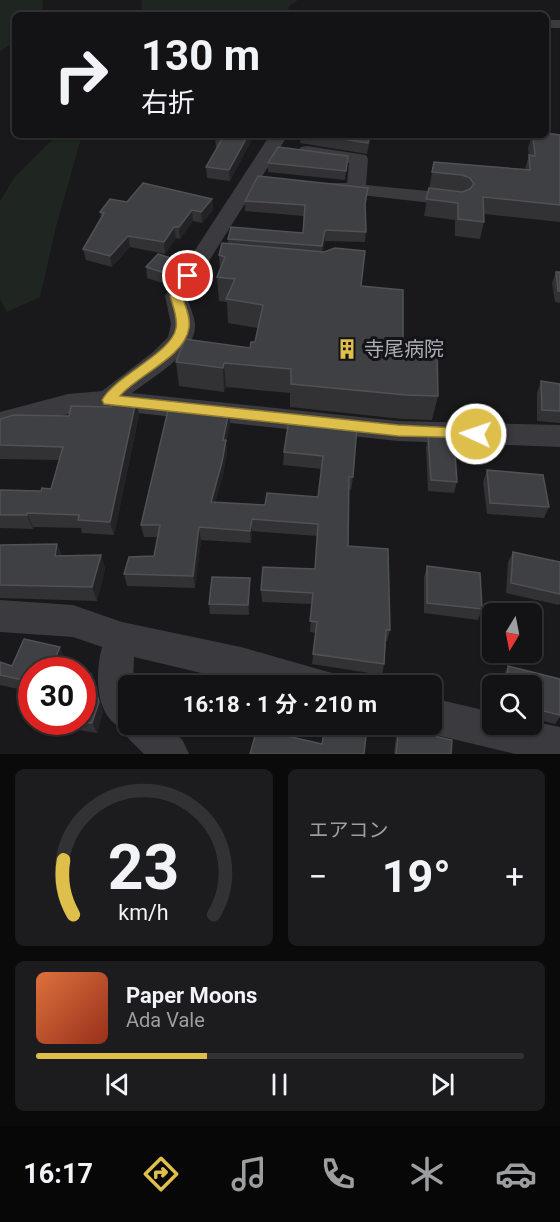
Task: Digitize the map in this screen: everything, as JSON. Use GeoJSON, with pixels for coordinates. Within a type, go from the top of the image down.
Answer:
{"type":"FeatureCollection","features":[{"type":"Feature","properties":{"kind":"street"},"geometry":{"type":"LineString","coordinates":[[109,400],[117,389],[150,366],[180,338],[183,327],[176,296],[275,141],[357,158],[360,160],[356,189]]}},
{"type":"Feature","properties":{"kind":"street"},"geometry":{"type":"LineString","coordinates":[[250,178],[274,181]]}},
{"type":"Feature","properties":{"kind":"street"},"geometry":{"type":"LineString","coordinates":[[309,184],[458,200]]}},
{"type":"Feature","properties":{"kind":"street"},"geometry":{"type":"LineString","coordinates":[[200,256],[223,258]]}},
{"type":"Feature","properties":{"kind":"street"},"geometry":{"type":"LineString","coordinates":[[0,422],[68,404],[109,400],[398,431],[560,436]]}},
{"type":"Feature","properties":{"kind":"street"},"geometry":{"type":"LineString","coordinates":[[0,616],[73,621],[122,638],[241,664],[280,675]]}},
{"type":"Feature","properties":{"kind":"street"},"geometry":{"type":"LineString","coordinates":[[118,694],[114,683],[116,655],[122,638]]}},
{"type":"Feature","properties":{"kind":"street"},"geometry":{"type":"LineString","coordinates":[[442,718],[560,746]]}},
{"type":"Feature","properties":{"kind":"street"},"geometry":{"type":"LineString","coordinates":[[151,735],[170,754]]}},
{"type":"Feature","properties":{"kind":"shaded area"},"geometry":{"type":"Polygon","coordinates":[[[0,0],[43,0],[42,12],[12,12],[12,44],[0,51],[0,0]]]}},
{"type":"Feature","properties":{"kind":"shaded area"},"geometry":{"type":"Polygon","coordinates":[[[142,0],[298,0],[289,6],[288,12],[141,12],[142,0]]]}},
{"type":"Feature","properties":{"kind":"shaded area"},"geometry":{"type":"Polygon","coordinates":[[[54,138],[81,138],[56,227],[40,297],[7,312],[0,299],[0,201],[14,178],[54,138]]]}},
{"type":"Feature","properties":{"kind":"building"},"geometry":{"type":"Polygon","coordinates":[[[549,133],[560,135],[560,205],[483,197],[484,222],[458,219],[458,203],[426,199],[429,188],[462,192],[470,189],[474,184],[470,178],[462,175],[432,172],[434,162],[530,170],[529,155],[535,156],[533,138],[549,138],[549,133]]]}},
{"type":"Feature","properties":{"kind":"building"},"geometry":{"type":"Polygon","coordinates":[[[215,138],[246,138],[229,170],[206,167],[222,139],[215,138]]]}},
{"type":"Feature","properties":{"kind":"building"},"geometry":{"type":"Polygon","coordinates":[[[336,138],[369,138],[368,143],[336,138]]]}},
{"type":"Feature","properties":{"kind":"building"},"geometry":{"type":"Polygon","coordinates":[[[278,147],[348,156],[346,171],[268,163],[278,147]]]}},
{"type":"Feature","properties":{"kind":"building"},"geometry":{"type":"Polygon","coordinates":[[[258,176],[368,188],[365,203],[366,232],[325,230],[322,246],[228,239],[231,227],[303,233],[305,205],[245,201],[258,176]]]}},
{"type":"Feature","properties":{"kind":"building"},"geometry":{"type":"Polygon","coordinates":[[[143,183],[212,199],[201,212],[192,210],[179,227],[174,227],[164,242],[128,236],[110,256],[83,249],[104,213],[100,212],[110,199],[127,202],[143,183]]]}},
{"type":"Feature","properties":{"kind":"building"},"geometry":{"type":"Polygon","coordinates":[[[222,243],[324,252],[335,248],[365,251],[361,286],[403,290],[403,340],[437,346],[438,396],[291,384],[291,369],[224,363],[223,368],[176,362],[185,339],[250,348],[251,342],[255,342],[263,305],[226,299],[235,279],[217,277],[225,257],[219,255],[222,243]]]}},
{"type":"Feature","properties":{"kind":"building"},"geometry":{"type":"Polygon","coordinates":[[[158,254],[177,260],[168,274],[146,267],[158,254]]]}},
{"type":"Feature","properties":{"kind":"building"},"geometry":{"type":"Polygon","coordinates":[[[556,272],[560,272],[560,291],[558,291],[556,272]]]}},
{"type":"Feature","properties":{"kind":"building"},"geometry":{"type":"Polygon","coordinates":[[[541,381],[560,384],[560,411],[542,410],[541,381]]]}},
{"type":"Feature","properties":{"kind":"building"},"geometry":{"type":"Polygon","coordinates":[[[112,400],[136,401],[110,522],[78,520],[79,515],[27,513],[27,515],[0,515],[0,490],[41,491],[42,488],[51,489],[63,447],[0,445],[0,419],[14,415],[69,416],[71,406],[111,407],[112,400]]]}},
{"type":"Feature","properties":{"kind":"building"},"geometry":{"type":"Polygon","coordinates":[[[169,406],[229,412],[223,440],[226,440],[222,462],[211,502],[265,505],[267,493],[318,497],[323,456],[284,452],[289,419],[357,426],[353,477],[349,477],[348,546],[388,549],[390,630],[386,630],[384,664],[313,654],[317,622],[310,621],[313,593],[261,590],[263,567],[315,569],[318,524],[252,519],[250,531],[199,527],[193,576],[124,574],[129,557],[154,556],[160,525],[141,525],[169,406]]]}},
{"type":"Feature","properties":{"kind":"building"},"geometry":{"type":"Polygon","coordinates":[[[428,436],[454,438],[457,482],[431,480],[428,436]]]}},
{"type":"Feature","properties":{"kind":"building"},"geometry":{"type":"Polygon","coordinates":[[[487,470],[543,475],[549,507],[490,503],[487,470]]]}},
{"type":"Feature","properties":{"kind":"building"},"geometry":{"type":"Polygon","coordinates":[[[57,544],[55,556],[101,555],[92,587],[0,585],[0,545],[57,544]]]}},
{"type":"Feature","properties":{"kind":"building"},"geometry":{"type":"Polygon","coordinates":[[[513,552],[560,562],[560,594],[511,583],[513,552]]]}},
{"type":"Feature","properties":{"kind":"building"},"geometry":{"type":"Polygon","coordinates":[[[427,566],[480,573],[482,609],[427,603],[427,566]]]}},
{"type":"Feature","properties":{"kind":"building"},"geometry":{"type":"Polygon","coordinates":[[[212,577],[250,578],[248,605],[209,604],[212,577]]]}},
{"type":"Feature","properties":{"kind":"building"},"geometry":{"type":"Polygon","coordinates":[[[24,639],[60,647],[56,657],[18,657],[18,679],[0,675],[0,662],[12,666],[24,639]]]}},
{"type":"Feature","properties":{"kind":"building"},"geometry":{"type":"Polygon","coordinates":[[[508,666],[560,679],[560,715],[542,711],[542,675],[508,675],[508,666]]]}},
{"type":"Feature","properties":{"kind":"building"},"geometry":{"type":"Polygon","coordinates":[[[96,692],[99,702],[96,711],[96,692]]]}},
{"type":"Feature","properties":{"kind":"building"},"geometry":{"type":"Polygon","coordinates":[[[255,735],[283,735],[322,744],[324,735],[366,736],[364,754],[250,754],[255,735]]]}},
{"type":"Feature","properties":{"kind":"building"},"geometry":{"type":"Polygon","coordinates":[[[398,735],[430,735],[452,740],[451,754],[396,754],[398,735]]]}},
{"type":"Feature","properties":{"kind":"place","name":"寺尾病院"},"geometry":{"type":"Point","coordinates":[347,349]}},
{"type":"Feature","properties":{"kind":"route"},"geometry":{"type":"LineString","coordinates":[[188,276],[176,296],[183,327],[180,338],[150,366],[117,389],[109,400],[212,409],[398,431],[476,434]]}}]}
